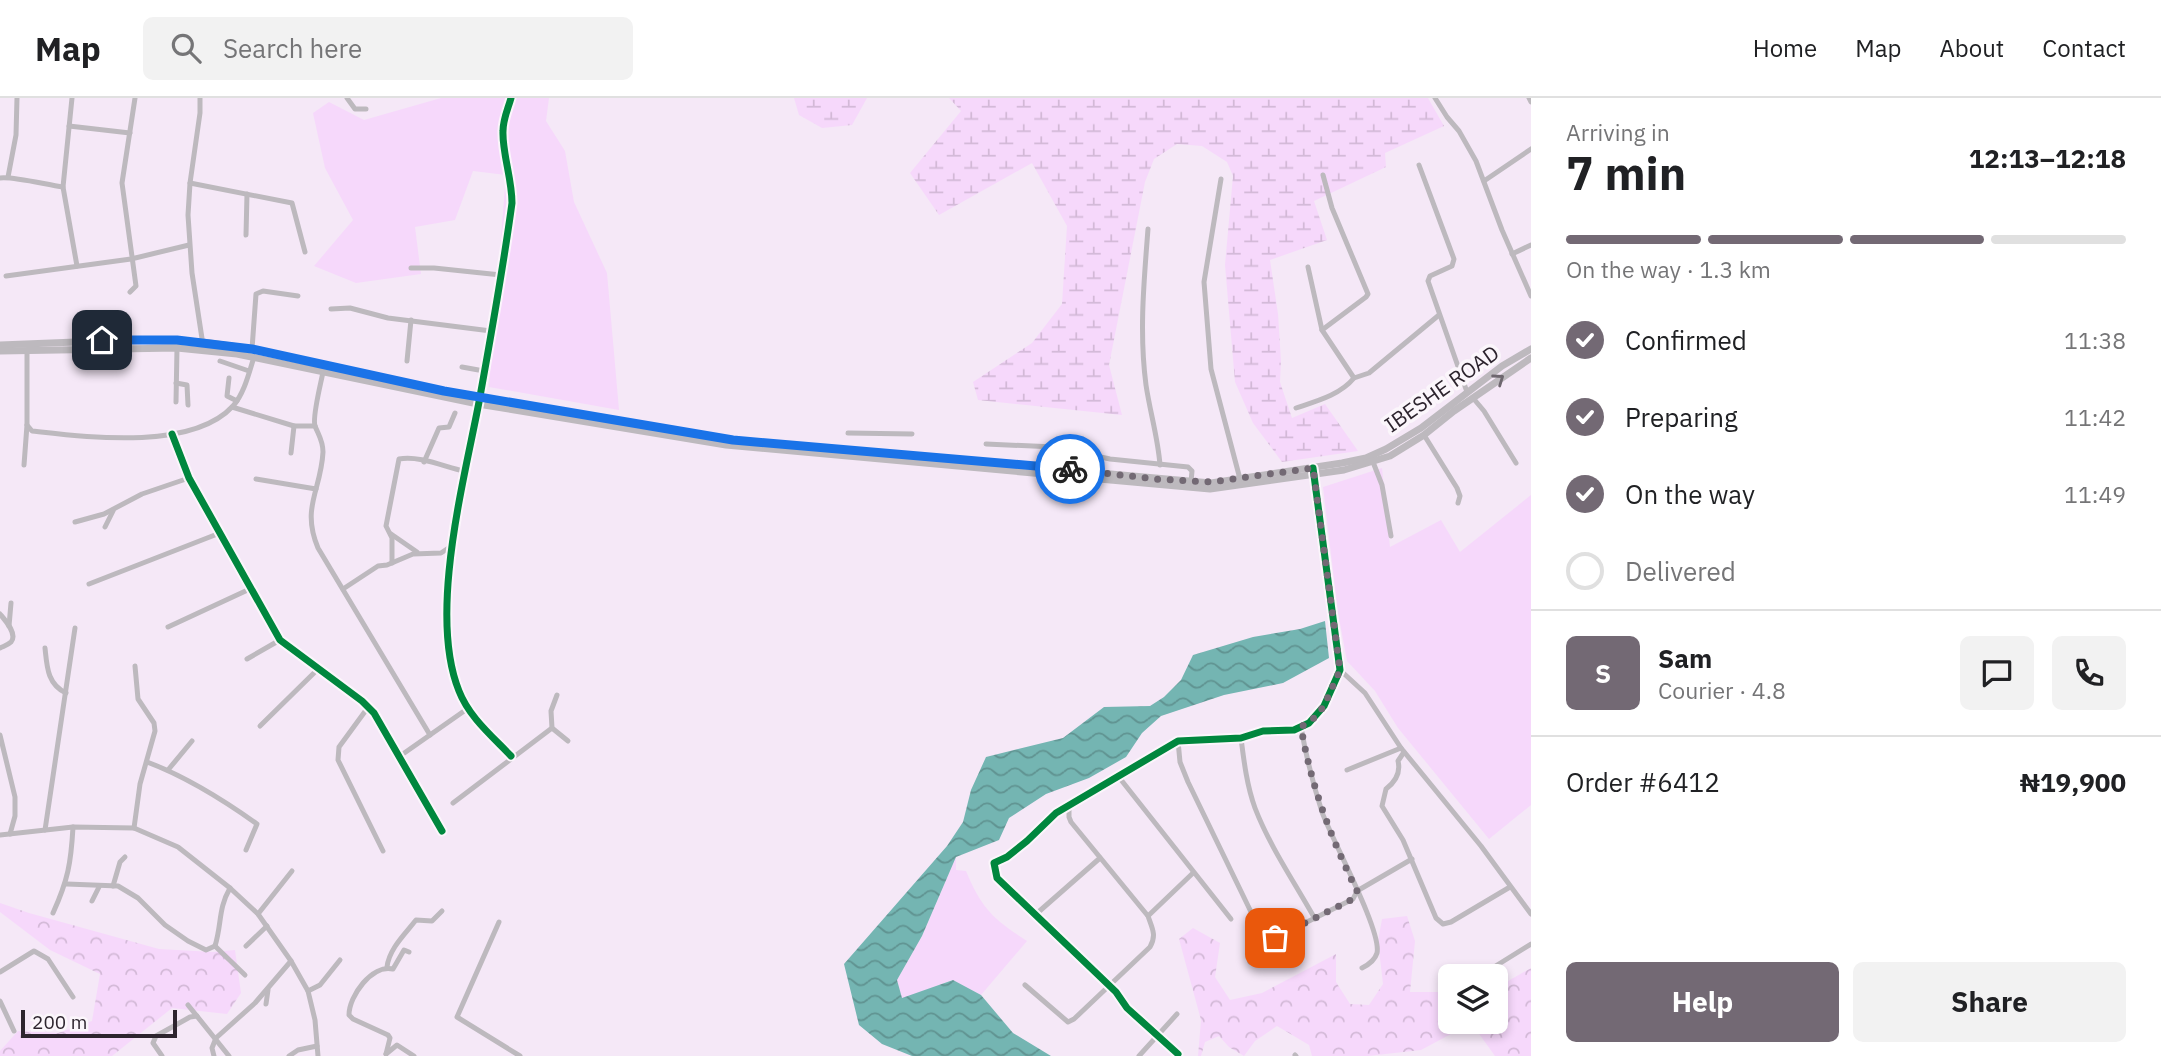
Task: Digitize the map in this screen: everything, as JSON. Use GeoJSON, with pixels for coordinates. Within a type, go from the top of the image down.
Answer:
{"type":"FeatureCollection","features":[{"type":"Feature","properties":{"kind":"main road","name":"IBESHE ROAD"},"geometry":{"type":"LineString","coordinates":[[0,345],[126,340],[203,346],[253,353],[479,400],[733,440],[1101,471],[1191,482],[1314,472],[1366,458],[1421,428],[1531,358]]}},
{"type":"Feature","properties":{"kind":"main road","name":"IBESHE ROAD"},"geometry":{"type":"LineString","coordinates":[[0,351],[203,346]]}},
{"type":"Feature","properties":{"kind":"main road","name":"IBESHE ROAD"},"geometry":{"type":"LineString","coordinates":[[253,353],[323,372],[726,445],[1099,478],[1186,489],[1210,489],[1373,462],[1390,456],[1424,435],[1502,366],[1531,349]]}},
{"type":"Feature","properties":{"kind":"street"},"geometry":{"type":"LineString","coordinates":[[8,177],[16,135],[17,98]]}},
{"type":"Feature","properties":{"kind":"street"},"geometry":{"type":"LineString","coordinates":[[72,98],[62,187],[77,266]]}},
{"type":"Feature","properties":{"kind":"street"},"geometry":{"type":"LineString","coordinates":[[130,292],[136,286],[122,183],[135,98]]}},
{"type":"Feature","properties":{"kind":"street"},"geometry":{"type":"LineString","coordinates":[[200,98],[190,183],[189,246],[203,346]]}},
{"type":"Feature","properties":{"kind":"street"},"geometry":{"type":"LineString","coordinates":[[347,98],[355,109],[366,109]]}},
{"type":"Feature","properties":{"kind":"street"},"geometry":{"type":"LineString","coordinates":[[511,98],[505,116],[503,136],[513,203],[464,471],[447,598],[448,640],[457,688],[467,709],[511,757]]}},
{"type":"Feature","properties":{"kind":"street"},"geometry":{"type":"LineString","coordinates":[[1435,98],[1463,138],[1484,181],[1531,296]]}},
{"type":"Feature","properties":{"kind":"street"},"geometry":{"type":"LineString","coordinates":[[69,126],[130,132]]}},
{"type":"Feature","properties":{"kind":"street"},"geometry":{"type":"LineString","coordinates":[[1484,181],[1531,149]]}},
{"type":"Feature","properties":{"kind":"street"},"geometry":{"type":"LineString","coordinates":[[1419,165],[1454,259],[1452,266],[1428,277],[1439,315],[1470,395],[1484,411],[1516,463]]}},
{"type":"Feature","properties":{"kind":"street"},"geometry":{"type":"LineString","coordinates":[[1322,330],[1366,298],[1368,293],[1332,208],[1323,175]]}},
{"type":"Feature","properties":{"kind":"street"},"geometry":{"type":"LineString","coordinates":[[0,178],[8,177],[62,187]]}},
{"type":"Feature","properties":{"kind":"street"},"geometry":{"type":"LineString","coordinates":[[1221,179],[1204,282],[1212,369],[1240,479]]}},
{"type":"Feature","properties":{"kind":"street"},"geometry":{"type":"LineString","coordinates":[[190,183],[292,204],[305,252]]}},
{"type":"Feature","properties":{"kind":"street"},"geometry":{"type":"LineString","coordinates":[[246,235],[247,194]]}},
{"type":"Feature","properties":{"kind":"street"},"geometry":{"type":"LineString","coordinates":[[1148,229],[1142,338],[1146,386],[1157,433],[1160,465]]}},
{"type":"Feature","properties":{"kind":"street"},"geometry":{"type":"LineString","coordinates":[[1512,254],[1531,245]]}},
{"type":"Feature","properties":{"kind":"street"},"geometry":{"type":"LineString","coordinates":[[6,276],[131,259],[189,246]]}},
{"type":"Feature","properties":{"kind":"street"},"geometry":{"type":"LineString","coordinates":[[1308,267],[1322,330],[1354,378]]}},
{"type":"Feature","properties":{"kind":"street"},"geometry":{"type":"LineString","coordinates":[[411,268],[501,275]]}},
{"type":"Feature","properties":{"kind":"street"},"geometry":{"type":"LineString","coordinates":[[27,425],[32,431],[118,438],[172,434],[196,429],[221,416],[237,401],[253,353],[256,294],[262,291],[298,296]]}},
{"type":"Feature","properties":{"kind":"street"},"geometry":{"type":"LineString","coordinates":[[331,309],[350,308],[388,318],[491,331]]}},
{"type":"Feature","properties":{"kind":"street"},"geometry":{"type":"LineString","coordinates":[[1296,408],[1330,396],[1347,386],[1354,378],[1369,373],[1439,315]]}},
{"type":"Feature","properties":{"kind":"street"},"geometry":{"type":"LineString","coordinates":[[407,361],[411,320]]}},
{"type":"Feature","properties":{"kind":"street"},"geometry":{"type":"LineString","coordinates":[[176,402],[177,348]]}},
{"type":"Feature","properties":{"kind":"street"},"geometry":{"type":"LineString","coordinates":[[24,465],[28,349]]}},
{"type":"Feature","properties":{"kind":"street"},"geometry":{"type":"LineString","coordinates":[[220,362],[249,371]]}},
{"type":"Feature","properties":{"kind":"street"},"geometry":{"type":"LineString","coordinates":[[462,367],[484,371]]}},
{"type":"Feature","properties":{"kind":"street"},"geometry":{"type":"LineString","coordinates":[[323,372],[315,426],[320,432],[323,450],[310,519],[311,532],[430,735]]}},
{"type":"Feature","properties":{"kind":"street"},"geometry":{"type":"LineString","coordinates":[[229,378],[227,396],[237,401]]}},
{"type":"Feature","properties":{"kind":"street"},"geometry":{"type":"LineString","coordinates":[[176,383],[187,385],[188,405]]}},
{"type":"Feature","properties":{"kind":"street"},"geometry":{"type":"LineString","coordinates":[[232,407],[294,426],[315,426]]}},
{"type":"Feature","properties":{"kind":"street"},"geometry":{"type":"LineString","coordinates":[[424,461],[439,428],[449,427],[455,413]]}},
{"type":"Feature","properties":{"kind":"street"},"geometry":{"type":"LineString","coordinates":[[291,453],[294,426]]}},
{"type":"Feature","properties":{"kind":"street"},"geometry":{"type":"LineString","coordinates":[[848,433],[912,434]]}},
{"type":"Feature","properties":{"kind":"street"},"geometry":{"type":"LineString","coordinates":[[172,434],[189,478],[280,640],[369,706],[442,831]]}},
{"type":"Feature","properties":{"kind":"street"},"geometry":{"type":"LineString","coordinates":[[1424,435],[1457,488],[1460,496],[1458,503]]}},
{"type":"Feature","properties":{"kind":"street"},"geometry":{"type":"LineString","coordinates":[[986,444],[1055,447],[1110,459],[1188,467],[1192,471],[1191,482]]}},
{"type":"Feature","properties":{"kind":"street"},"geometry":{"type":"LineString","coordinates":[[393,563],[392,538],[386,526],[397,462],[403,457],[464,471]]}},
{"type":"Feature","properties":{"kind":"street"},"geometry":{"type":"LineString","coordinates":[[1373,462],[1382,485],[1391,536]]}},
{"type":"Feature","properties":{"kind":"street"},"geometry":{"type":"LineString","coordinates":[[1178,1054],[1127,1008],[1109,986],[997,878],[994,863],[1007,857],[1056,813],[1178,741],[1241,738],[1263,731],[1301,727],[1314,718],[1324,706],[1340,670],[1314,472]]}},
{"type":"Feature","properties":{"kind":"street"},"geometry":{"type":"LineString","coordinates":[[75,523],[98,516],[142,494],[189,478]]}},
{"type":"Feature","properties":{"kind":"street"},"geometry":{"type":"LineString","coordinates":[[256,479],[316,489]]}},
{"type":"Feature","properties":{"kind":"street"},"geometry":{"type":"LineString","coordinates":[[104,527],[114,509]]}},
{"type":"Feature","properties":{"kind":"street"},"geometry":{"type":"LineString","coordinates":[[389,532],[419,553]]}},
{"type":"Feature","properties":{"kind":"street"},"geometry":{"type":"LineString","coordinates":[[89,584],[220,533]]}},
{"type":"Feature","properties":{"kind":"street"},"geometry":{"type":"LineString","coordinates":[[343,589],[377,566],[419,553],[441,553],[453,545]]}},
{"type":"Feature","properties":{"kind":"street"},"geometry":{"type":"LineString","coordinates":[[168,627],[252,588]]}},
{"type":"Feature","properties":{"kind":"street"},"geometry":{"type":"LineString","coordinates":[[9,625],[11,603]]}},
{"type":"Feature","properties":{"kind":"street"},"geometry":{"type":"LineString","coordinates":[[0,614],[9,625],[13,637],[12,641],[0,648]]}},
{"type":"Feature","properties":{"kind":"street"},"geometry":{"type":"LineString","coordinates":[[45,830],[75,628]]}},
{"type":"Feature","properties":{"kind":"street"},"geometry":{"type":"LineString","coordinates":[[247,659],[280,640]]}},
{"type":"Feature","properties":{"kind":"street"},"geometry":{"type":"LineString","coordinates":[[45,648],[49,676],[59,690],[66,693]]}},
{"type":"Feature","properties":{"kind":"street"},"geometry":{"type":"LineString","coordinates":[[135,666],[140,704],[154,723],[155,731],[139,794],[135,828]]}},
{"type":"Feature","properties":{"kind":"street"},"geometry":{"type":"LineString","coordinates":[[260,726],[318,669]]}},
{"type":"Feature","properties":{"kind":"street"},"geometry":{"type":"LineString","coordinates":[[1340,670],[1365,693],[1403,750],[1481,846],[1531,914]]}},
{"type":"Feature","properties":{"kind":"street"},"geometry":{"type":"LineString","coordinates":[[557,695],[551,711],[552,728],[568,741]]}},
{"type":"Feature","properties":{"kind":"street"},"geometry":{"type":"LineString","coordinates":[[369,706],[338,747],[338,760],[383,851]]}},
{"type":"Feature","properties":{"kind":"street"},"geometry":{"type":"LineString","coordinates":[[400,756],[467,709]]}},
{"type":"Feature","properties":{"kind":"street"},"geometry":{"type":"LineString","coordinates":[[1301,727],[1308,765],[1322,813],[1337,850],[1366,907],[1377,951],[1373,960],[1362,968]]}},
{"type":"Feature","properties":{"kind":"street"},"geometry":{"type":"LineString","coordinates":[[453,803],[552,728]]}},
{"type":"Feature","properties":{"kind":"street"},"geometry":{"type":"LineString","coordinates":[[0,735],[15,797],[15,816],[10,834]]}},
{"type":"Feature","properties":{"kind":"street"},"geometry":{"type":"LineString","coordinates":[[1241,738],[1249,787],[1259,817],[1315,919]]}},
{"type":"Feature","properties":{"kind":"street"},"geometry":{"type":"LineString","coordinates":[[167,770],[192,741]]}},
{"type":"Feature","properties":{"kind":"street"},"geometry":{"type":"LineString","coordinates":[[1178,741],[1180,762],[1188,782],[1268,947]]}},
{"type":"Feature","properties":{"kind":"street"},"geometry":{"type":"LineString","coordinates":[[1347,769],[1403,750]]}},
{"type":"Feature","properties":{"kind":"street"},"geometry":{"type":"LineString","coordinates":[[1403,750],[1398,761],[1400,771],[1385,789],[1382,806],[1404,840],[1436,918],[1443,924],[1510,887]]}},
{"type":"Feature","properties":{"kind":"street"},"geometry":{"type":"LineString","coordinates":[[147,762],[222,799],[257,824],[248,839],[246,850]]}},
{"type":"Feature","properties":{"kind":"street"},"geometry":{"type":"LineString","coordinates":[[1118,776],[1231,919]]}},
{"type":"Feature","properties":{"kind":"street"},"geometry":{"type":"LineString","coordinates":[[1025,985],[1068,1022],[1150,947],[1154,940],[1154,930],[1148,916],[1072,822],[1069,805]]}},
{"type":"Feature","properties":{"kind":"street"},"geometry":{"type":"LineString","coordinates":[[53,912],[67,884],[72,861],[73,827]]}},
{"type":"Feature","properties":{"kind":"street"},"geometry":{"type":"LineString","coordinates":[[0,835],[73,827],[135,828],[178,847],[258,914],[291,961],[308,991],[317,1056]]}},
{"type":"Feature","properties":{"kind":"street"},"geometry":{"type":"LineString","coordinates":[[113,886],[120,862],[125,857]]}},
{"type":"Feature","properties":{"kind":"street"},"geometry":{"type":"LineString","coordinates":[[1035,915],[1100,858]]}},
{"type":"Feature","properties":{"kind":"street"},"geometry":{"type":"LineString","coordinates":[[1250,962],[1263,954],[1275,938],[1353,899],[1357,891],[1412,859]]}},
{"type":"Feature","properties":{"kind":"street"},"geometry":{"type":"LineString","coordinates":[[258,914],[292,871]]}},
{"type":"Feature","properties":{"kind":"street"},"geometry":{"type":"LineString","coordinates":[[1148,916],[1193,873]]}},
{"type":"Feature","properties":{"kind":"street"},"geometry":{"type":"LineString","coordinates":[[67,884],[113,886],[138,898],[166,925],[188,941],[206,950],[215,946]]}},
{"type":"Feature","properties":{"kind":"street"},"geometry":{"type":"LineString","coordinates":[[92,901],[99,887]]}},
{"type":"Feature","properties":{"kind":"street"},"geometry":{"type":"LineString","coordinates":[[215,946],[222,903],[230,888]]}},
{"type":"Feature","properties":{"kind":"street"},"geometry":{"type":"LineString","coordinates":[[386,1055],[390,1038],[388,1035],[349,1015],[353,998],[366,981],[387,967],[395,945],[416,919],[432,921],[442,911]]}},
{"type":"Feature","properties":{"kind":"street"},"geometry":{"type":"LineString","coordinates":[[499,922],[457,1017],[519,1056]]}},
{"type":"Feature","properties":{"kind":"street"},"geometry":{"type":"LineString","coordinates":[[246,946],[267,926]]}},
{"type":"Feature","properties":{"kind":"street"},"geometry":{"type":"LineString","coordinates":[[1499,964],[1531,944]]}},
{"type":"Feature","properties":{"kind":"street"},"geometry":{"type":"LineString","coordinates":[[215,946],[245,975]]}},
{"type":"Feature","properties":{"kind":"street"},"geometry":{"type":"LineString","coordinates":[[387,967],[393,969],[404,950],[409,952]]}},
{"type":"Feature","properties":{"kind":"street"},"geometry":{"type":"LineString","coordinates":[[0,972],[34,951],[48,959],[73,997]]}},
{"type":"Feature","properties":{"kind":"street"},"geometry":{"type":"LineString","coordinates":[[308,991],[320,985],[340,960]]}},
{"type":"Feature","properties":{"kind":"street"},"geometry":{"type":"LineString","coordinates":[[214,1056],[212,1048],[216,1038],[268,990],[291,961]]}},
{"type":"Feature","properties":{"kind":"street"},"geometry":{"type":"LineString","coordinates":[[266,1004],[268,990]]}},
{"type":"Feature","properties":{"kind":"street"},"geometry":{"type":"LineString","coordinates":[[0,1001],[14,1031]]}},
{"type":"Feature","properties":{"kind":"street"},"geometry":{"type":"LineString","coordinates":[[188,1005],[229,1056]]}},
{"type":"Feature","properties":{"kind":"street"},"geometry":{"type":"LineString","coordinates":[[1139,1056],[1177,1014]]}},
{"type":"Feature","properties":{"kind":"street"},"geometry":{"type":"LineString","coordinates":[[162,1056],[153,1039],[190,1017],[197,1016]]}},
{"type":"Feature","properties":{"kind":"street"},"geometry":{"type":"LineString","coordinates":[[386,1055],[397,1045],[414,1056]]}},
{"type":"Feature","properties":{"kind":"street"},"geometry":{"type":"LineString","coordinates":[[289,1056],[298,1050],[317,1046]]}},
{"type":"Feature","properties":{"kind":"green space"},"geometry":{"type":"Polygon","coordinates":[[[441,98],[549,98],[546,121],[565,151],[574,202],[607,273],[619,410],[489,387],[506,175],[473,171],[455,220],[415,227],[421,274],[356,283],[314,266],[353,220],[325,168],[313,113],[329,102],[364,120],[441,98]]]}},
{"type":"Feature","properties":{"kind":"green space"},"geometry":{"type":"Polygon","coordinates":[[[794,98],[867,98],[852,125],[822,128],[799,115],[794,98]]]}},
{"type":"Feature","properties":{"kind":"green space"},"geometry":{"type":"Polygon","coordinates":[[[949,98],[1428,98],[1444,126],[1385,153],[1386,167],[1314,201],[1327,240],[1270,260],[1278,314],[1280,382],[1292,418],[1325,404],[1358,451],[1282,462],[1253,423],[1235,382],[1225,265],[1233,176],[1227,162],[1202,146],[1177,144],[1154,159],[1145,182],[1109,365],[1122,415],[978,400],[973,382],[1032,343],[1062,304],[1067,226],[1032,163],[939,215],[910,173],[961,111],[949,98]]]}},
{"type":"Feature","properties":{"kind":"green space"},"geometry":{"type":"Polygon","coordinates":[[[1382,468],[1390,547],[1441,520],[1460,552],[1531,495],[1531,805],[1489,839],[1398,728],[1375,691],[1347,661],[1338,613],[1323,487],[1382,468]]]}},
{"type":"Feature","properties":{"kind":"green space"},"geometry":{"type":"Polygon","coordinates":[[[956,857],[956,870],[966,871],[983,904],[1005,926],[1027,941],[981,995],[952,980],[902,999],[897,980],[922,936],[956,857]]]}},
{"type":"Feature","properties":{"kind":"green space"},"geometry":{"type":"Polygon","coordinates":[[[0,903],[159,949],[213,952],[235,950],[241,993],[227,1014],[172,1008],[112,1056],[0,1056],[0,1051],[18,1031],[58,1033],[92,1021],[100,974],[50,950],[0,912],[0,903]]]}},
{"type":"Feature","properties":{"kind":"green space"},"geometry":{"type":"Polygon","coordinates":[[[1407,916],[1415,941],[1410,992],[1438,992],[1438,1034],[1451,1034],[1421,1050],[1368,1056],[1312,1056],[1309,1045],[1277,1026],[1255,1041],[1244,1056],[1229,1047],[1219,1036],[1205,1042],[1201,1056],[1198,1056],[1201,1020],[1179,939],[1193,928],[1220,943],[1215,977],[1230,1000],[1262,993],[1336,954],[1336,982],[1350,1004],[1369,1005],[1383,984],[1378,941],[1382,919],[1407,916]]]}},
{"type":"Feature","properties":{"kind":"green space"},"geometry":{"type":"Polygon","coordinates":[[[1531,968],[1531,1056],[1495,1056],[1479,1034],[1508,1034],[1508,981],[1531,968]]]}},
{"type":"Feature","properties":{"kind":"water"},"geometry":{"type":"Polygon","coordinates":[[[1325,621],[1329,658],[1283,683],[1224,695],[1161,716],[1142,733],[1126,757],[1089,778],[1046,794],[1009,818],[999,840],[956,857],[922,936],[897,980],[902,998],[953,980],[981,995],[1013,1033],[1051,1056],[912,1056],[882,1044],[859,1025],[844,964],[947,846],[963,822],[971,790],[986,757],[1063,738],[1104,707],[1150,706],[1164,697],[1181,680],[1193,655],[1253,637],[1300,629],[1325,621]]]}},
{"type":"Feature","properties":{"kind":"cycle path"},"geometry":{"type":"LineString","coordinates":[[511,98],[503,131],[512,203],[479,402],[458,508],[448,587],[447,625],[450,660],[463,700],[482,726],[511,756]]}},
{"type":"Feature","properties":{"kind":"cycle path"},"geometry":{"type":"LineString","coordinates":[[172,434],[189,478],[280,640],[362,701],[374,713],[442,831]]}},
{"type":"Feature","properties":{"kind":"cycle path"},"geometry":{"type":"LineString","coordinates":[[1178,1054],[1127,1008],[1116,992],[997,878],[994,863],[1007,857],[1027,841],[1056,813],[1178,741],[1241,738],[1263,731],[1294,730],[1309,723],[1324,706],[1340,670],[1313,468]]}},
{"type":"Feature","properties":{"kind":"way so far"},"geometry":{"type":"LineString","coordinates":[[1070,469],[1155,479],[1211,482],[1313,468],[1340,670],[1324,706],[1314,718],[1301,727],[1308,765],[1322,813],[1357,891],[1353,899],[1275,938]]}},
{"type":"Feature","properties":{"kind":"route"},"geometry":{"type":"LineString","coordinates":[[102,340],[177,340],[252,349],[444,391],[733,440],[1070,469]]}}]}
